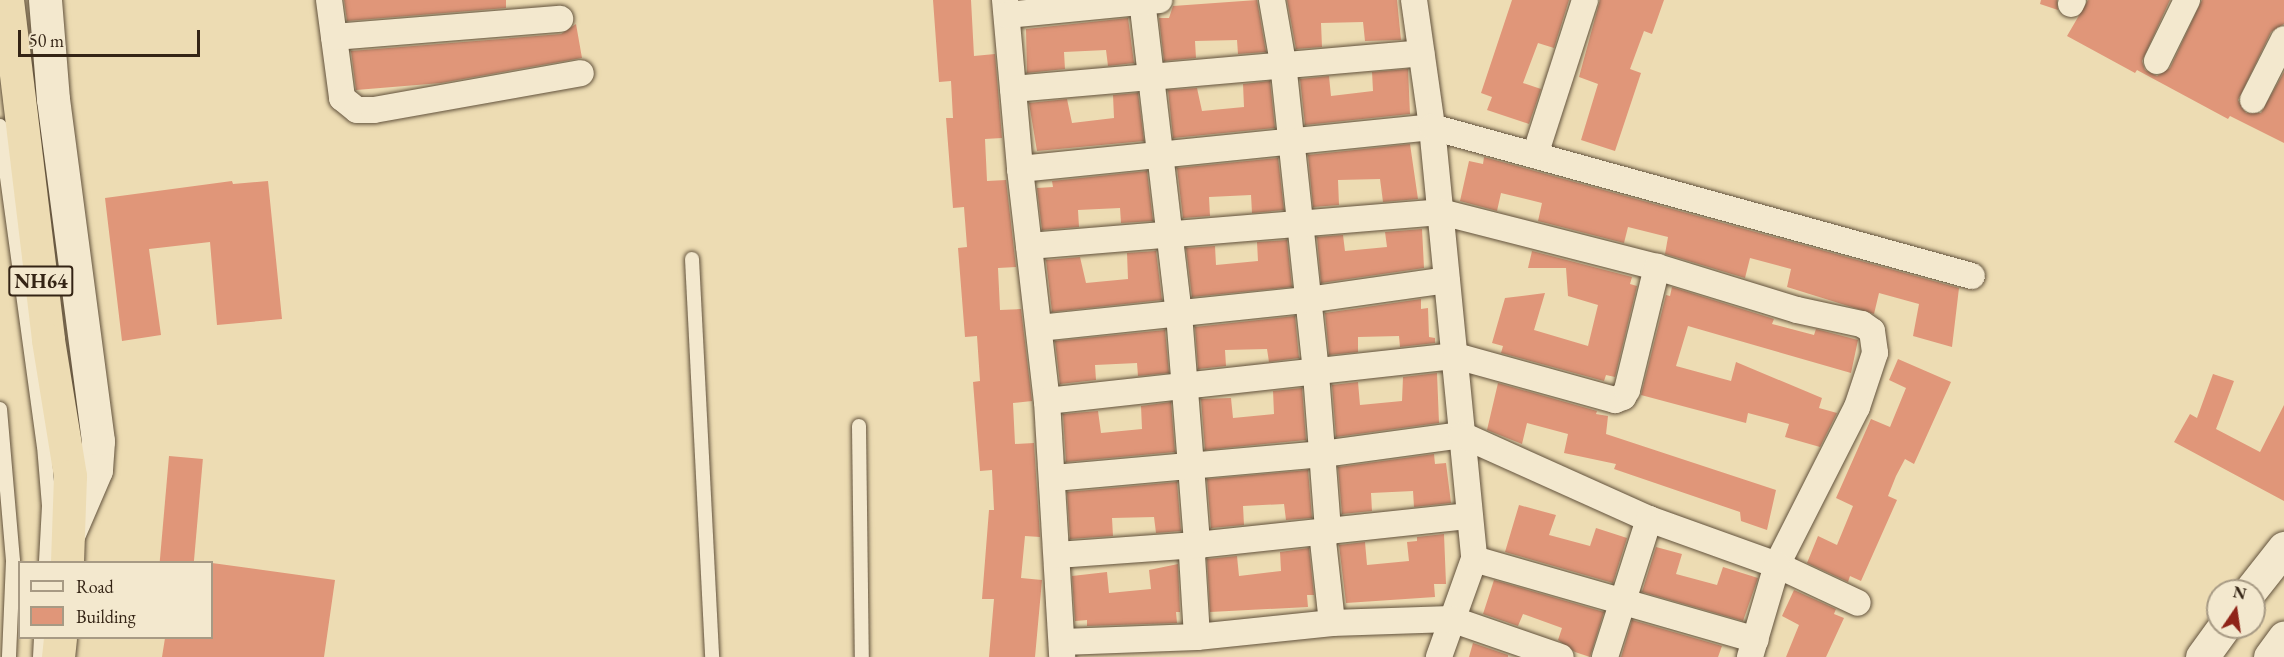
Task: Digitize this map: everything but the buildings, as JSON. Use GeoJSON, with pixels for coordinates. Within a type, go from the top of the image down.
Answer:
{"type":"FeatureCollection","features":[{"type":"Feature","properties":{"kind":"highway","name":"NH64"},"geometry":{"type":"LineString","coordinates":[[7,0],[48,340],[70,476],[67,549]]}},
{"type":"Feature","properties":{"kind":"highway"},"geometry":{"type":"LineString","coordinates":[[58,657],[60,639]]}},
{"type":"Feature","properties":{"kind":"street"},"geometry":{"type":"LineString","coordinates":[[45,0],[53,99],[98,441],[96,470],[67,549]]}},
{"type":"Feature","properties":{"kind":"street"},"geometry":{"type":"LineString","coordinates":[[329,0],[342,98],[357,110],[374,110],[581,73]]}},
{"type":"Feature","properties":{"kind":"street"},"geometry":{"type":"LineString","coordinates":[[1272,0],[1283,63],[1289,144],[1316,374],[1328,531],[1323,541],[1332,623]]}},
{"type":"Feature","properties":{"kind":"street"},"geometry":{"type":"LineString","coordinates":[[1414,0],[1432,127],[1474,559],[1439,657]]}},
{"type":"Feature","properties":{"kind":"street"},"geometry":{"type":"LineString","coordinates":[[1535,155],[1585,0]]}},
{"type":"Feature","properties":{"kind":"street"},"geometry":{"type":"LineString","coordinates":[[2157,61],[2187,0]]}},
{"type":"Feature","properties":{"kind":"street"},"geometry":{"type":"LineString","coordinates":[[1197,637],[1192,555],[1197,545],[1191,467],[1182,388],[1179,314],[1150,75],[1148,1],[1006,7],[1020,169],[1054,478],[1062,650],[1197,637],[1332,623],[1451,619],[1561,657]]}},
{"type":"Feature","properties":{"kind":"street"},"geometry":{"type":"LineString","coordinates":[[334,37],[560,19]]}},
{"type":"Feature","properties":{"kind":"street"},"geometry":{"type":"LineString","coordinates":[[2253,100],[2284,39]]}},
{"type":"Feature","properties":{"kind":"street"},"geometry":{"type":"LineString","coordinates":[[1013,88],[1283,63],[1421,53]]}},
{"type":"Feature","properties":{"kind":"street"},"geometry":{"type":"LineString","coordinates":[[1020,169],[1289,144],[1432,127],[1972,276]]}},
{"type":"Feature","properties":{"kind":"street"},"geometry":{"type":"LineString","coordinates":[[1029,246],[1441,212],[1657,267],[1797,310],[1862,324],[1872,331],[1875,353],[1857,407],[1777,565],[1753,648],[1623,604],[1474,559]]}},
{"type":"Feature","properties":{"kind":"street"},"geometry":{"type":"LineString","coordinates":[[1047,401],[1316,374],[1456,356],[1605,398],[1623,397],[1657,267]]}},
{"type":"Feature","properties":{"kind":"street"},"geometry":{"type":"LineString","coordinates":[[1039,328],[1307,300],[1447,280]]}},
{"type":"Feature","properties":{"kind":"street"},"geometry":{"type":"LineString","coordinates":[[1054,478],[1191,467],[1462,435],[1649,519],[1777,565],[1858,603]]}},
{"type":"Feature","properties":{"kind":"street"},"geometry":{"type":"LineString","coordinates":[[1057,555],[1197,545],[1469,516]]}},
{"type":"Feature","properties":{"kind":"street"},"geometry":{"type":"LineString","coordinates":[[1605,657],[1649,519]]}},
{"type":"Feature","properties":{"kind":"street"},"geometry":{"type":"LineString","coordinates":[[2259,579],[2284,548]]}},
{"type":"Feature","properties":{"kind":"street"},"geometry":{"type":"LineString","coordinates":[[2270,657],[2284,638]]}},
{"type":"Feature","properties":{"kind":"street"},"geometry":{"type":"LineString","coordinates":[[2202,657],[2215,639]]}},
{"type":"Feature","properties":{"kind":"lane"},"geometry":{"type":"LineString","coordinates":[[0,126],[44,446],[49,506],[46,561]]}},
{"type":"Feature","properties":{"kind":"lane"},"geometry":{"type":"LineString","coordinates":[[692,259],[712,657]]}},
{"type":"Feature","properties":{"kind":"lane"},"geometry":{"type":"LineString","coordinates":[[0,409],[13,561],[9,657]]}},
{"type":"Feature","properties":{"kind":"lane"},"geometry":{"type":"LineString","coordinates":[[859,426],[862,657]]}},
{"type":"Feature","properties":{"kind":"lane"},"geometry":{"type":"LineString","coordinates":[[40,657],[41,639]]}}]}
